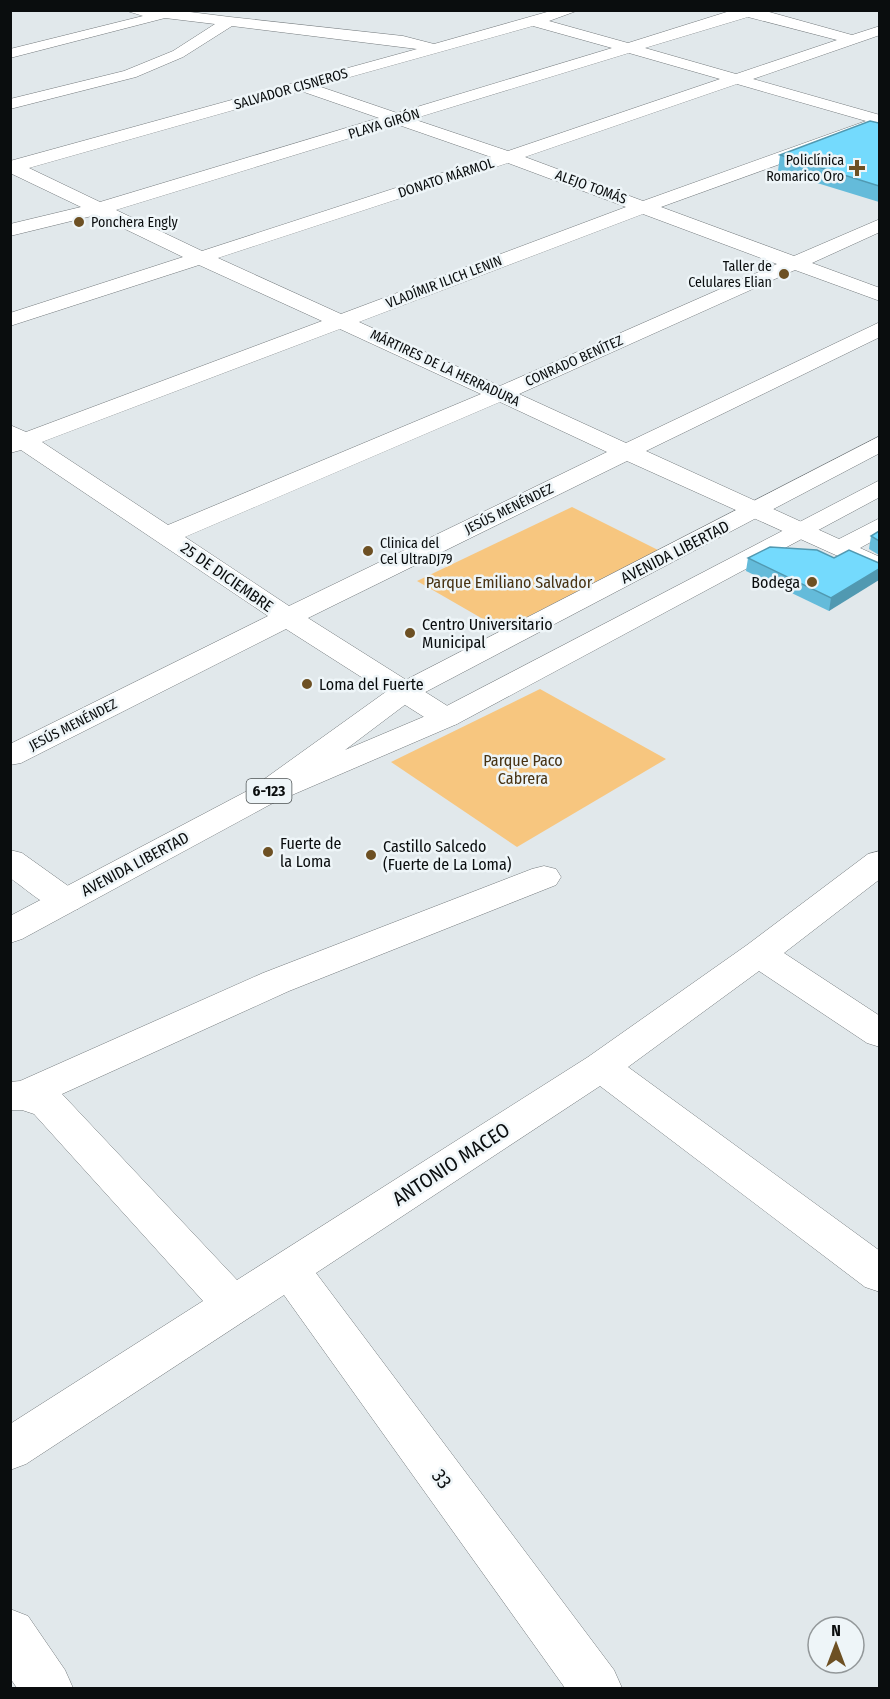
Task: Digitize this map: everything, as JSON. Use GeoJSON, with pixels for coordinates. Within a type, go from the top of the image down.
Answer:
{"type":"FeatureCollection","features":[{"type":"Feature","properties":{"kind":"street"},"geometry":{"type":"LineString","coordinates":[[130,10],[171,12],[403,41],[435,48]]}},
{"type":"Feature","properties":{"kind":"street","name":"SALVADOR CISNEROS"},"geometry":{"type":"LineString","coordinates":[[11,167],[572,10]]}},
{"type":"Feature","properties":{"kind":"street"},"geometry":{"type":"LineString","coordinates":[[748,11],[879,46]]}},
{"type":"Feature","properties":{"kind":"street","name":"PLAYA GIRÓN"},"geometry":{"type":"LineString","coordinates":[[10,230],[101,208],[635,49],[748,11]]}},
{"type":"Feature","properties":{"kind":"street"},"geometry":{"type":"LineString","coordinates":[[10,54],[171,12]]}},
{"type":"Feature","properties":{"kind":"street"},"geometry":{"type":"LineString","coordinates":[[504,13],[879,121]]}},
{"type":"Feature","properties":{"kind":"street"},"geometry":{"type":"LineString","coordinates":[[10,105],[130,74],[178,54],[230,21]]}},
{"type":"Feature","properties":{"kind":"street","name":"DONATO MÁRMOL"},"geometry":{"type":"LineString","coordinates":[[10,320],[508,157],[879,30]]}},
{"type":"Feature","properties":{"kind":"street","name":"ALEJO TOMÁS"},"geometry":{"type":"LineString","coordinates":[[301,86],[508,157],[879,295]]}},
{"type":"Feature","properties":{"kind":"street","name":"VLADÍMIR ILICH LENIN"},"geometry":{"type":"LineString","coordinates":[[15,440],[343,321],[879,121]]}},
{"type":"Feature","properties":{"kind":"street","name":"MÁRTIRES DE LA HERRADURA"},"geometry":{"type":"LineString","coordinates":[[11,167],[101,208],[201,258],[879,567]]}},
{"type":"Feature","properties":{"kind":"street","name":"CONRADO BENÍTEZ"},"geometry":{"type":"LineString","coordinates":[[167,535],[500,394],[879,225]]}},
{"type":"Feature","properties":{"kind":"street","name":"JESÚS MENÉNDEZ"},"geometry":{"type":"LineString","coordinates":[[10,756],[286,618],[879,328]]}},
{"type":"Feature","properties":{"kind":"street","name":"25 DE DICIEMBRE"},"geometry":{"type":"LineString","coordinates":[[15,440],[167,535],[286,618],[446,718]]}},
{"type":"Feature","properties":{"kind":"street","name":"AVENIDA LIBERTAD"},"geometry":{"type":"LineString","coordinates":[[260,797],[404,692],[756,510],[879,443]]}},
{"type":"Feature","properties":{"kind":"street","name":"AVENIDA LIBERTAD"},"geometry":{"type":"LineString","coordinates":[[10,931],[260,797],[446,718],[801,531],[879,487]]}},
{"type":"Feature","properties":{"kind":"street"},"geometry":{"type":"LineString","coordinates":[[840,549],[879,526]]}},
{"type":"Feature","properties":{"kind":"street"},"geometry":{"type":"LineString","coordinates":[[10,861],[66,901]]}},
{"type":"Feature","properties":{"kind":"street","name":"ANTONIO MACEO"},"geometry":{"type":"LineString","coordinates":[[10,1449],[601,1067],[759,954],[879,862]]}},
{"type":"Feature","properties":{"kind":"street"},"geometry":{"type":"LineString","coordinates":[[18,1095],[276,982],[544,877]]}},
{"type":"Feature","properties":{"kind":"street"},"geometry":{"type":"LineString","coordinates":[[759,954],[879,1034]]}},
{"type":"Feature","properties":{"kind":"street"},"geometry":{"type":"LineString","coordinates":[[601,1067],[879,1275]]}},
{"type":"Feature","properties":{"kind":"street"},"geometry":{"type":"LineString","coordinates":[[18,1095],[48,1104],[233,1305]]}},
{"type":"Feature","properties":{"kind":"street","name":"33"},"geometry":{"type":"LineString","coordinates":[[288,1269],[596,1689]]}},
{"type":"Feature","properties":{"kind":"street"},"geometry":{"type":"LineString","coordinates":[[10,1633],[47,1689]]}},
{"type":"Feature","properties":{"kind":"green space","name":"Parque Emiliano Salvador"},"geometry":{"type":"Polygon","coordinates":[[[572,507],[658,550],[502,630],[417,581],[572,507]]]}},
{"type":"Feature","properties":{"kind":"green space","name":"Parque Paco Cabrera"},"geometry":{"type":"Polygon","coordinates":[[[540,689],[666,759],[517,847],[391,762],[540,689]]]}},
{"type":"Feature","properties":{"kind":"building"},"geometry":{"type":"Polygon","coordinates":[[[870,121],[879,123],[879,186],[780,155],[870,121]]]}},
{"type":"Feature","properties":{"kind":"building"},"geometry":{"type":"Polygon","coordinates":[[[879,531],[879,541],[871,536],[879,531]]]}},
{"type":"Feature","properties":{"kind":"building"},"geometry":{"type":"Polygon","coordinates":[[[770,547],[817,550],[834,558],[849,550],[879,563],[879,569],[831,598],[748,558],[770,547]]]}},
{"type":"Feature","properties":{"kind":"place","name":"Policlínica Romarico Oro"},"geometry":{"type":"Point","coordinates":[857,168]}},
{"type":"Feature","properties":{"kind":"place","name":"Ponchera Engly"},"geometry":{"type":"Point","coordinates":[79,222]}},
{"type":"Feature","properties":{"kind":"place","name":"Taller de Celulares Elian"},"geometry":{"type":"Point","coordinates":[784,274]}},
{"type":"Feature","properties":{"kind":"place","name":"Clinica del Cel UltraDJ79"},"geometry":{"type":"Point","coordinates":[368,551]}},
{"type":"Feature","properties":{"kind":"place","name":"Bodega"},"geometry":{"type":"Point","coordinates":[812,582]}},
{"type":"Feature","properties":{"kind":"place","name":"Centro Universitario Municipal"},"geometry":{"type":"Point","coordinates":[410,633]}},
{"type":"Feature","properties":{"kind":"place","name":"Loma del Fuerte"},"geometry":{"type":"Point","coordinates":[307,684]}},
{"type":"Feature","properties":{"kind":"place","name":"Fuerte de la Loma"},"geometry":{"type":"Point","coordinates":[268,852]}},
{"type":"Feature","properties":{"kind":"place","name":"Castillo Salcedo (Fuerte de La Loma)"},"geometry":{"type":"Point","coordinates":[371,855]}}]}
